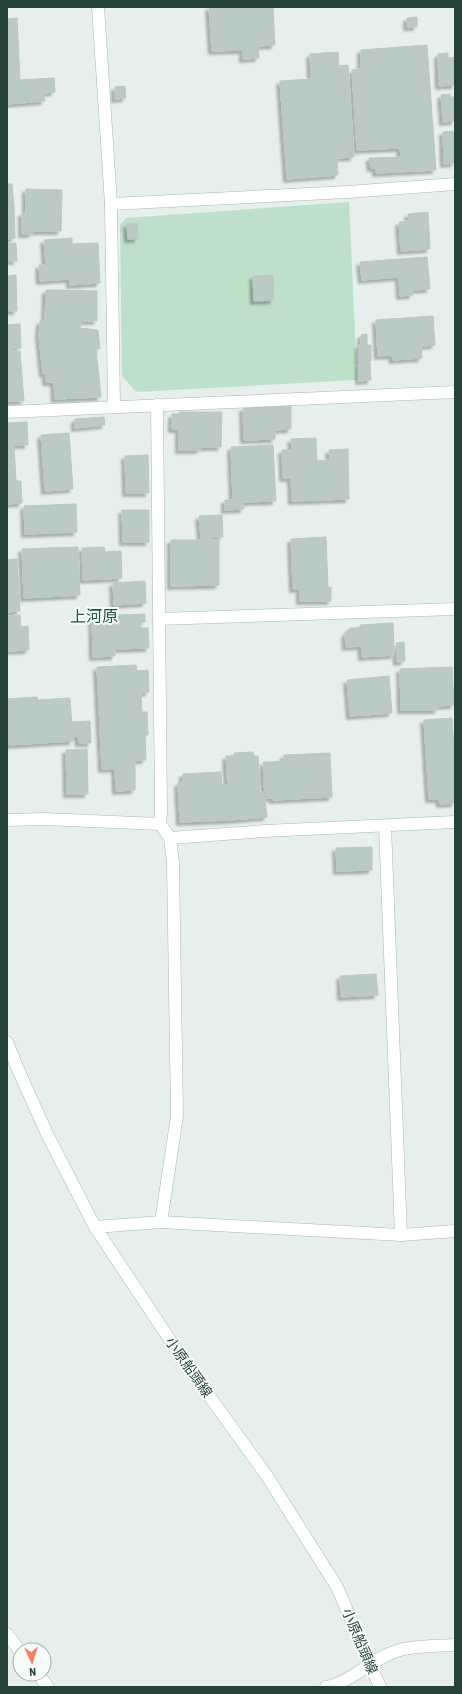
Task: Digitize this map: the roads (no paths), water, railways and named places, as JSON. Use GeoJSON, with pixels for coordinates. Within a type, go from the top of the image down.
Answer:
{"type":"FeatureCollection","features":[{"type":"Feature","properties":{"kind":"street"},"geometry":{"type":"LineString","coordinates":[[98,7],[111,204],[114,406]]}},
{"type":"Feature","properties":{"kind":"street"},"geometry":{"type":"LineString","coordinates":[[111,204],[348,192],[455,184]]}},
{"type":"Feature","properties":{"kind":"street"},"geometry":{"type":"LineString","coordinates":[[7,412],[114,406],[455,392]]}},
{"type":"Feature","properties":{"kind":"street"},"geometry":{"type":"LineString","coordinates":[[157,405],[160,824],[170,838],[173,863],[177,1116],[161,1222]]}},
{"type":"Feature","properties":{"kind":"street"},"geometry":{"type":"LineString","coordinates":[[159,619],[455,609]]}},
{"type":"Feature","properties":{"kind":"street"},"geometry":{"type":"LineString","coordinates":[[7,820],[44,819],[160,824]]}},
{"type":"Feature","properties":{"kind":"street"},"geometry":{"type":"LineString","coordinates":[[170,838],[265,831],[455,822]]}},
{"type":"Feature","properties":{"kind":"street"},"geometry":{"type":"LineString","coordinates":[[385,826],[401,1235]]}},
{"type":"Feature","properties":{"kind":"street","name":"小原船頭線"},"geometry":{"type":"LineString","coordinates":[[7,1042],[48,1136],[95,1227],[184,1361],[267,1476],[337,1587],[380,1687]]}},
{"type":"Feature","properties":{"kind":"street"},"geometry":{"type":"LineString","coordinates":[[95,1227],[161,1222],[401,1235],[455,1231]]}},
{"type":"Feature","properties":{"kind":"street"},"geometry":{"type":"LineString","coordinates":[[7,1634],[13,1642]]}},
{"type":"Feature","properties":{"kind":"street"},"geometry":{"type":"LineString","coordinates":[[326,1687],[338,1685],[370,1664],[400,1650],[455,1645]]}},
{"type":"Feature","properties":{"kind":"district","name":"上河原"},"geometry":{"type":"Point","coordinates":[94,616]}}]}
